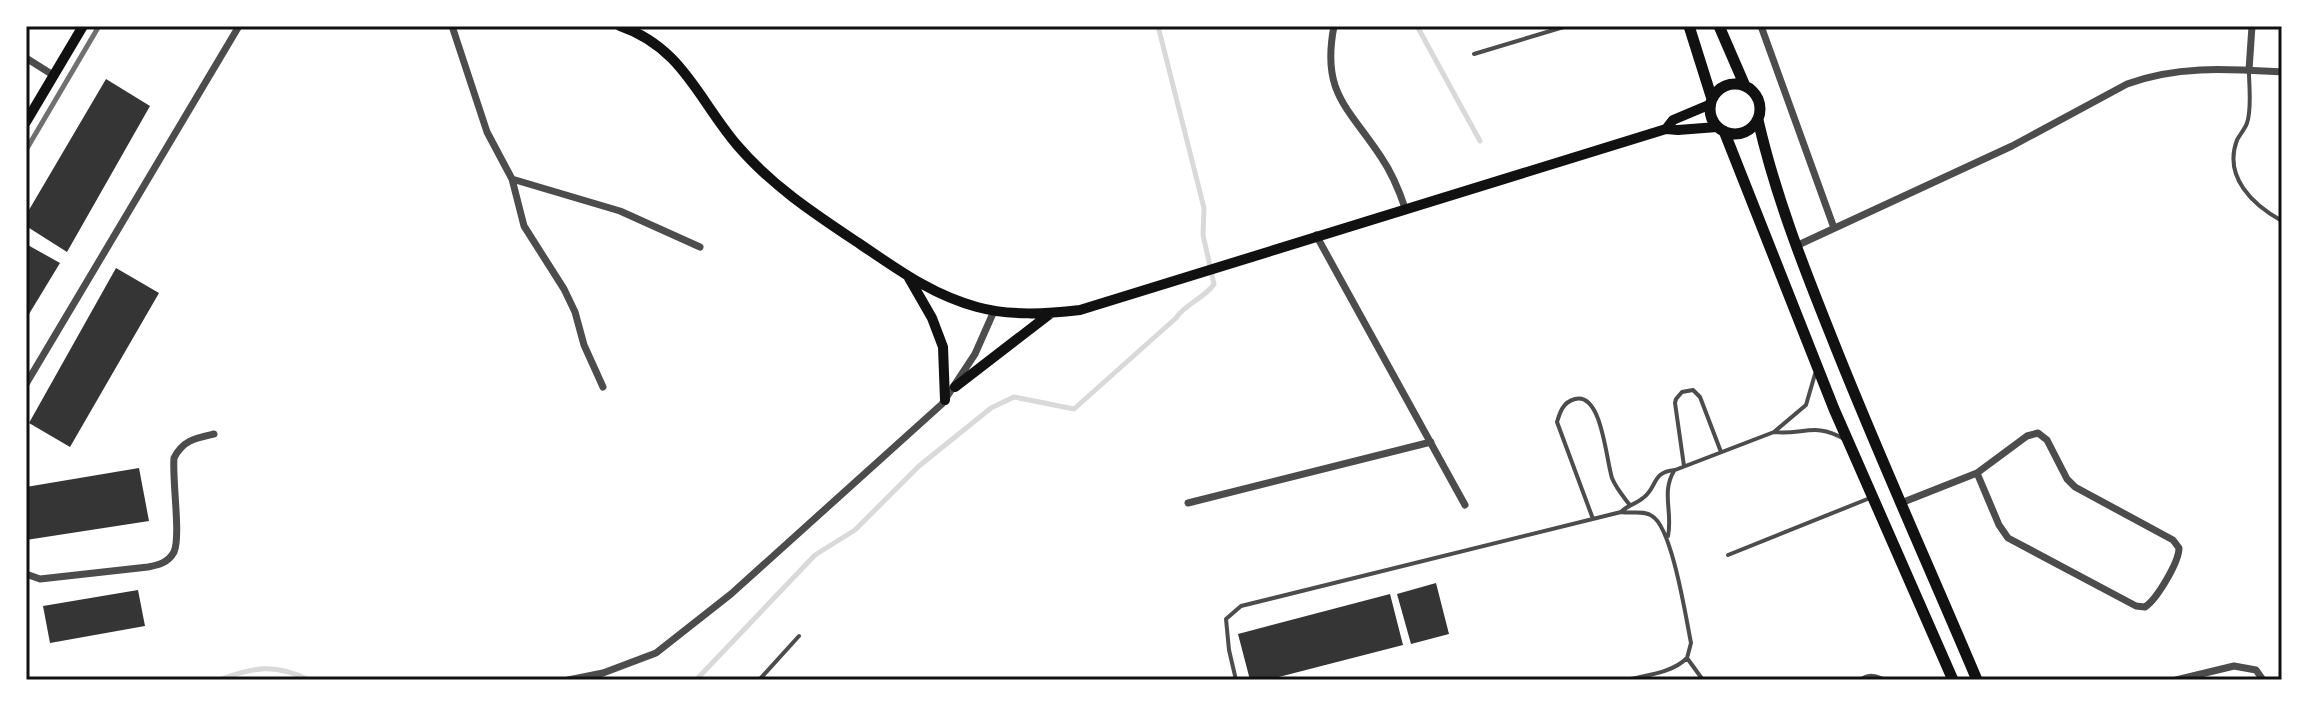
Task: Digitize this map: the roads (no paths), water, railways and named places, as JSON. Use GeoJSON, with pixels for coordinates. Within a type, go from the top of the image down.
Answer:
{"type":"FeatureCollection","features":[{"type":"Feature","properties":{"kind":"main road"},"geometry":{"type":"LineString","coordinates":[[26,122],[83,26]]}},
{"type":"Feature","properties":{"kind":"main road"},"geometry":{"type":"LineString","coordinates":[[620,26],[637,29],[670,54],[734,142],[793,199],[909,277],[951,299],[994,311],[1051,313],[1080,310],[1230,261],[1666,129],[1720,129],[1731,134],[1747,131],[1758,120]]}},
{"type":"Feature","properties":{"kind":"main road"},"geometry":{"type":"LineString","coordinates":[[1689,26],[1712,101],[1710,112],[1756,211],[1817,367],[1953,680]]}},
{"type":"Feature","properties":{"kind":"main road"},"geometry":{"type":"LineString","coordinates":[[1719,26],[1745,86],[1760,104],[1758,120],[1779,201],[1857,403],[1977,680]]}},
{"type":"Feature","properties":{"kind":"main road"},"geometry":{"type":"LineString","coordinates":[[1666,129],[1673,120],[1712,101],[1723,88],[1745,86]]}},
{"type":"Feature","properties":{"kind":"main road"},"geometry":{"type":"LineString","coordinates":[[909,277],[932,318],[943,347],[945,400]]}},
{"type":"Feature","properties":{"kind":"main road"},"geometry":{"type":"LineString","coordinates":[[955,387],[1051,313]]}},
{"type":"Feature","properties":{"kind":"street"},"geometry":{"type":"LineString","coordinates":[[26,384],[239,26]]}},
{"type":"Feature","properties":{"kind":"street"},"geometry":{"type":"LineString","coordinates":[[452,26],[487,132],[512,179],[524,226],[564,289],[603,387]]}},
{"type":"Feature","properties":{"kind":"street"},"geometry":{"type":"LineString","coordinates":[[1334,26],[1330,47],[1332,77],[1338,96],[1382,158],[1405,208]]}},
{"type":"Feature","properties":{"kind":"street"},"geometry":{"type":"LineString","coordinates":[[1761,26],[1834,228]]}},
{"type":"Feature","properties":{"kind":"street"},"geometry":{"type":"LineString","coordinates":[[2249,70],[2252,26]]}},
{"type":"Feature","properties":{"kind":"street"},"geometry":{"type":"LineString","coordinates":[[26,58],[53,75]]}},
{"type":"Feature","properties":{"kind":"street"},"geometry":{"type":"LineString","coordinates":[[1796,246],[2012,146],[2145,77],[2193,69],[2282,72]]}},
{"type":"Feature","properties":{"kind":"street"},"geometry":{"type":"LineString","coordinates":[[512,179],[620,211],[700,247]]}},
{"type":"Feature","properties":{"kind":"street"},"geometry":{"type":"LineString","coordinates":[[1316,235],[1465,505]]}},
{"type":"Feature","properties":{"kind":"street"},"geometry":{"type":"LineString","coordinates":[[568,680],[632,664],[656,653],[685,632],[921,426],[955,387],[975,354],[994,311]]}},
{"type":"Feature","properties":{"kind":"street"},"geometry":{"type":"LineString","coordinates":[[1901,503],[1977,473],[2027,436],[2038,433],[2047,440],[2071,483],[2173,540],[2179,548],[2178,557],[2153,601],[2145,607],[2136,606],[2008,538],[1999,525],[1977,473]]}},
{"type":"Feature","properties":{"kind":"street"},"geometry":{"type":"LineString","coordinates":[[26,574],[40,579],[148,567],[168,559],[177,540],[174,458],[179,447],[192,439],[214,434]]}},
{"type":"Feature","properties":{"kind":"street"},"geometry":{"type":"LineString","coordinates":[[1188,503],[1431,442]]}},
{"type":"Feature","properties":{"kind":"street"},"geometry":{"type":"LineString","coordinates":[[2176,680],[2234,666],[2256,670],[2263,680]]}},
{"type":"Feature","properties":{"kind":"lane"},"geometry":{"type":"LineString","coordinates":[[1474,54],[1567,26]]}},
{"type":"Feature","properties":{"kind":"lane"},"geometry":{"type":"LineString","coordinates":[[2249,70],[2247,122],[2237,139],[2235,165],[2238,179],[2246,194],[2258,206],[2282,221]]}},
{"type":"Feature","properties":{"kind":"lane"},"geometry":{"type":"LineString","coordinates":[[1621,512],[1629,504],[1646,496],[1660,474],[1774,432],[1806,405],[1817,367]]}},
{"type":"Feature","properties":{"kind":"lane"},"geometry":{"type":"LineString","coordinates":[[1684,466],[1675,403],[1682,392],[1693,390],[1700,397],[1721,452]]}},
{"type":"Feature","properties":{"kind":"lane"},"geometry":{"type":"LineString","coordinates":[[1593,519],[1557,422],[1561,409],[1572,399],[1591,404],[1598,415],[1612,478],[1629,504]]}},
{"type":"Feature","properties":{"kind":"lane"},"geometry":{"type":"LineString","coordinates":[[1774,432],[1789,434],[1821,428],[1849,442]]}},
{"type":"Feature","properties":{"kind":"lane"},"geometry":{"type":"LineString","coordinates":[[1668,538],[1671,524],[1667,485],[1675,470]]}},
{"type":"Feature","properties":{"kind":"lane"},"geometry":{"type":"LineString","coordinates":[[1728,555],[1872,497]]}},
{"type":"Feature","properties":{"kind":"lane"},"geometry":{"type":"LineString","coordinates":[[1236,680],[1226,619],[1241,606],[1621,512],[1654,517],[1668,538],[1691,643],[1687,658],[1680,665],[1627,680]]}},
{"type":"Feature","properties":{"kind":"lane"},"geometry":{"type":"LineString","coordinates":[[759,680],[799,636]]}},
{"type":"Feature","properties":{"kind":"lane"},"geometry":{"type":"LineString","coordinates":[[1687,658],[1703,680]]}},
{"type":"Feature","properties":{"kind":"lane"},"geometry":{"type":"LineString","coordinates":[[1860,680],[1866,676],[1877,676],[1885,680]]}},
{"type":"Feature","properties":{"kind":"waterway"},"geometry":{"type":"LineString","coordinates":[[696,680],[815,555],[855,530],[919,466],[991,408],[1014,397],[1074,409],[1214,284],[1203,235],[1204,208],[1158,26]]}},
{"type":"Feature","properties":{"kind":"waterway"},"geometry":{"type":"LineString","coordinates":[[1417,26],[1480,141]]}},
{"type":"Feature","properties":{"kind":"waterway"},"geometry":{"type":"LineString","coordinates":[[219,680],[264,669],[286,671],[309,680]]}},
{"type":"Feature","properties":{"kind":"railway"},"geometry":{"type":"LineString","coordinates":[[26,150],[99,26]]}}]}
